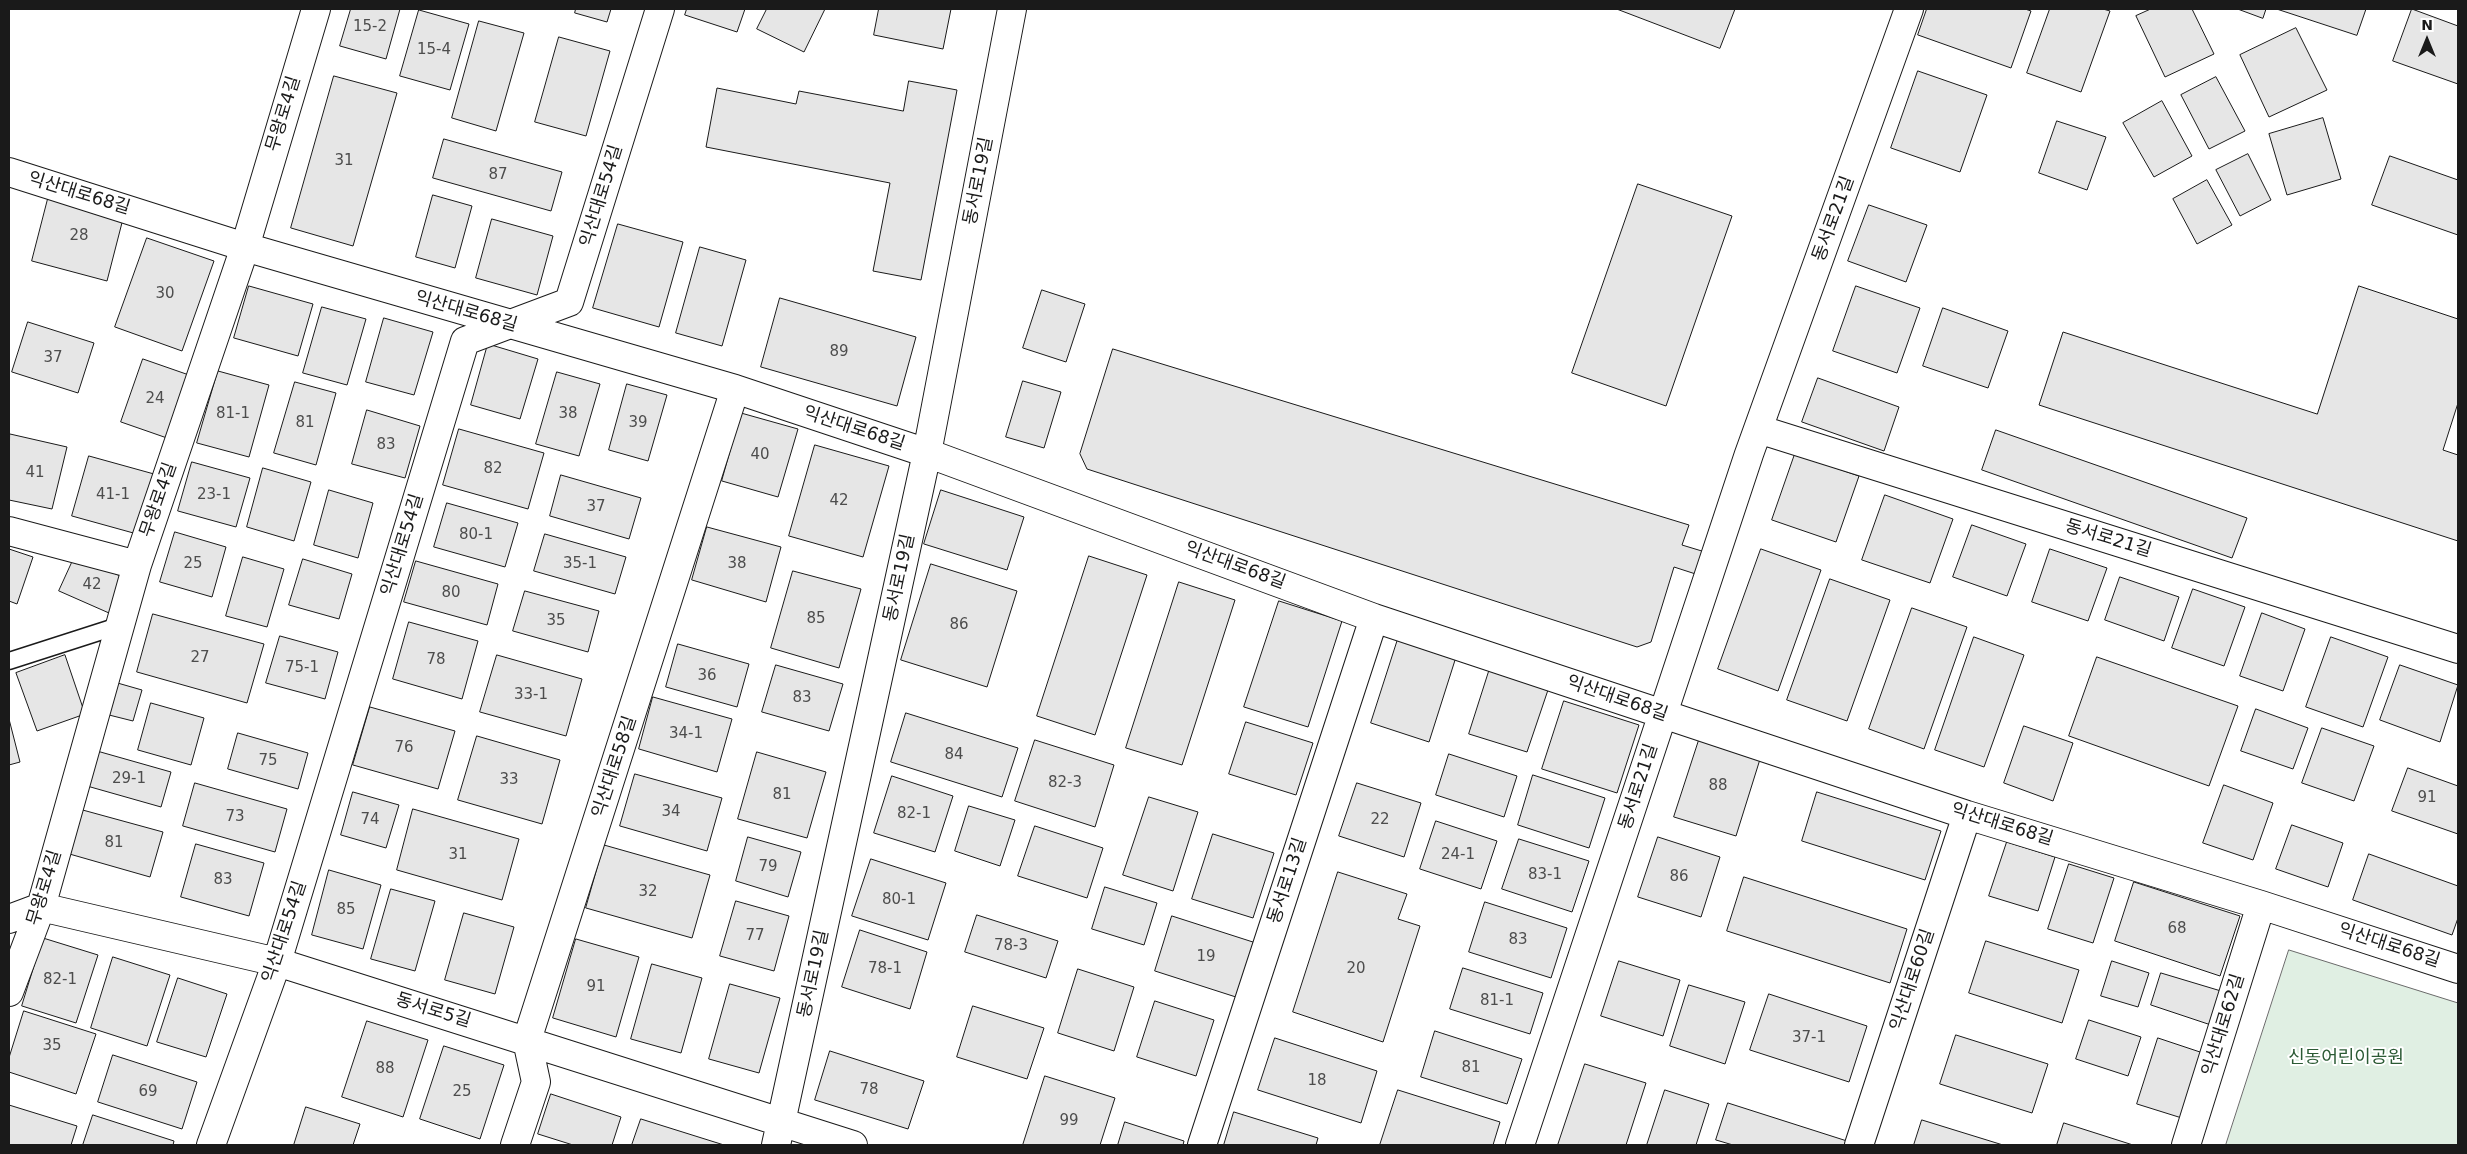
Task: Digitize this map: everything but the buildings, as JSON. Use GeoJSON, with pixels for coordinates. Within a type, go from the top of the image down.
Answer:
{"type":"FeatureCollection","features":[{"type":"Feature","properties":{"kind":"street","name":"무왕로4길"},"geometry":{"type":"LineString","coordinates":[[9,992],[41,906],[137,565],[245,247],[316,9]]}},
{"type":"Feature","properties":{"kind":"street","name":"익산대로54길"},"geometry":{"type":"LineString","coordinates":[[211,1145],[277,962],[465,341],[569,302],[660,9]]}},
{"type":"Feature","properties":{"kind":"street","name":"동서로19길"},"geometry":{"type":"LineString","coordinates":[[779,1134],[928,453],[1012,9]]}},
{"type":"Feature","properties":{"kind":"street","name":"동서로21길"},"geometry":{"type":"LineString","coordinates":[[1520,1145],[1758,429],[1909,9]]}},
{"type":"Feature","properties":{"kind":"street","name":"익산대로68길"},"geometry":{"type":"LineString","coordinates":[[9,173],[245,247],[735,389],[928,453],[1374,618],[1966,815],[2261,905],[2458,969]]}},
{"type":"Feature","properties":{"kind":"street","name":"익산대로58길"},"geometry":{"type":"LineString","coordinates":[[515,1145],[536,1082],[527,1040],[735,389]]}},
{"type":"Feature","properties":{"kind":"street","name":"동서로21길"},"geometry":{"type":"LineString","coordinates":[[1758,429],[2458,648]]}},
{"type":"Feature","properties":{"kind":"street"},"geometry":{"type":"LineString","coordinates":[[9,531],[137,565]]}},
{"type":"Feature","properties":{"kind":"street","name":"동서로13길"},"geometry":{"type":"LineString","coordinates":[[1202,1145],[1374,618]]}},
{"type":"Feature","properties":{"kind":"street","name":"익산대로60길"},"geometry":{"type":"LineString","coordinates":[[1858,1145],[1966,815]]}},
{"type":"Feature","properties":{"kind":"street","name":"익산대로62길"},"geometry":{"type":"LineString","coordinates":[[2186,1145],[2261,905]]}},
{"type":"Feature","properties":{"kind":"street"},"geometry":{"type":"LineString","coordinates":[[9,919],[41,906]]}},
{"type":"Feature","properties":{"kind":"street","name":"동서로5길"},"geometry":{"type":"LineString","coordinates":[[41,906],[277,962],[527,1040],[779,1134],[853,1145]]}},
{"type":"Feature","properties":{"kind":"lane"},"geometry":{"type":"LineString","coordinates":[[9,662],[121,625]]}},
{"type":"Feature","properties":{"kind":"green space","name":"신동어린이공원"},"geometry":{"type":"Polygon","coordinates":[[[2289,950],[2458,1003],[2458,1145],[2226,1145],[2289,950]]]}}]}
